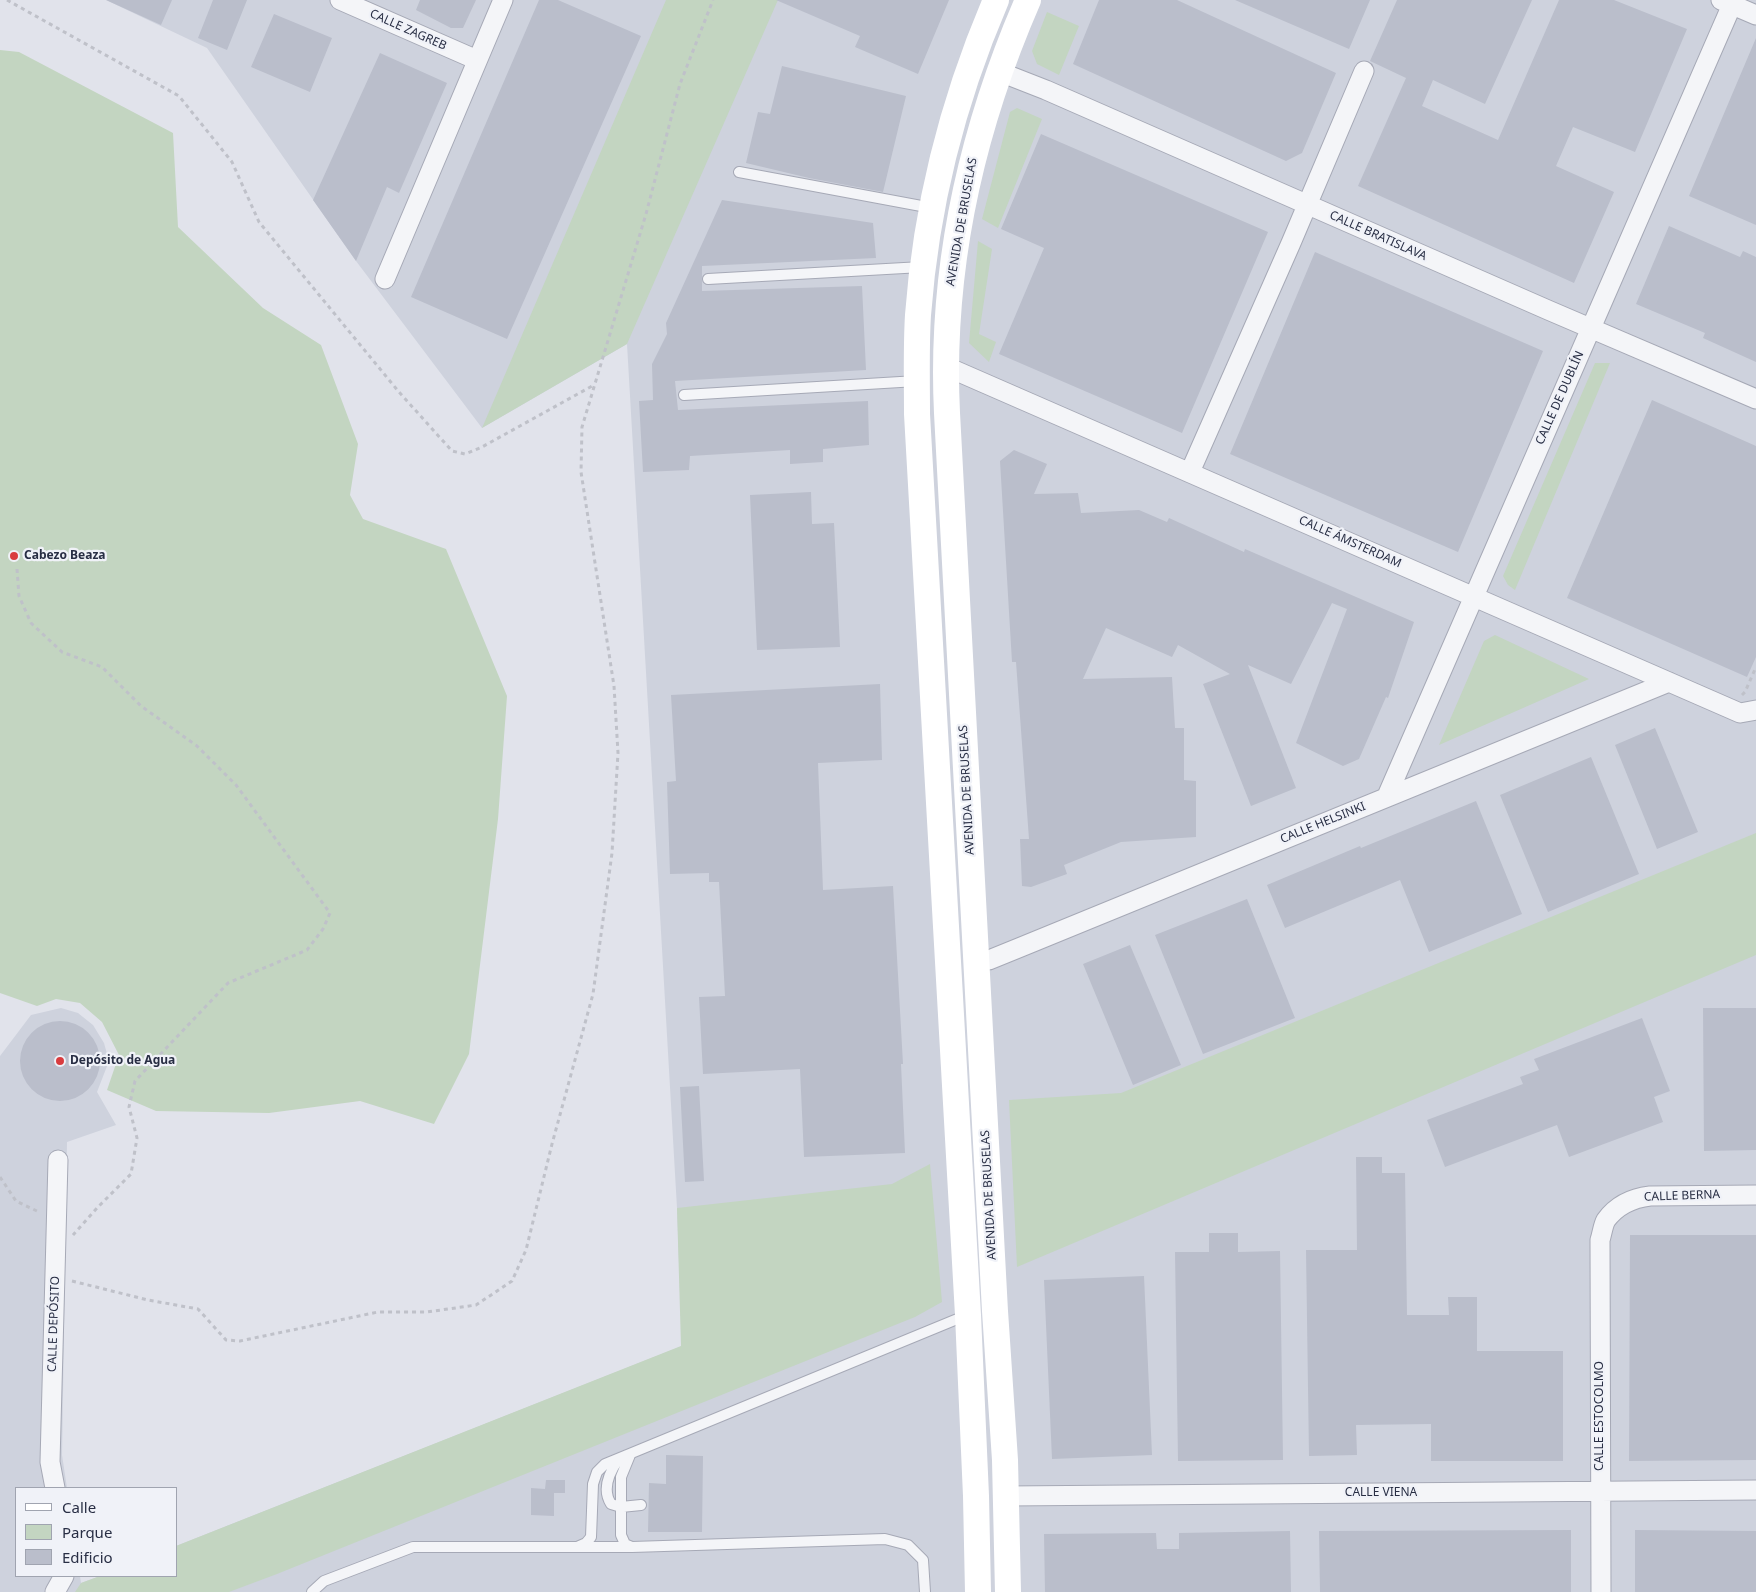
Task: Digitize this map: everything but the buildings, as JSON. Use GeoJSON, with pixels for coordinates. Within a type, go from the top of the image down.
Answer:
{"type":"FeatureCollection","features":[{"type":"Feature","properties":{"kind":"main road"},"geometry":{"type":"LineString","coordinates":[[978,1592],[968,1315],[917,414],[917,372],[918,316],[923,268],[942,159],[972,60],[996,0]]}},
{"type":"Feature","properties":{"kind":"main road","name":"AVENIDA DE BRUSELAS"},"geometry":{"type":"LineString","coordinates":[[1008,1592],[1006,1496],[945,366],[949,289],[958,228],[978,137],[1000,72],[1028,0]]}},
{"type":"Feature","properties":{"kind":"main road"},"geometry":{"type":"LineString","coordinates":[[972,60],[1000,72]]}},
{"type":"Feature","properties":{"kind":"main road"},"geometry":{"type":"LineString","coordinates":[[917,372],[945,366]]}},
{"type":"Feature","properties":{"kind":"main road"},"geometry":{"type":"LineString","coordinates":[[949,965],[977,962]]}},
{"type":"Feature","properties":{"kind":"main road"},"geometry":{"type":"LineString","coordinates":[[968,1315],[995,1311]]}},
{"type":"Feature","properties":{"kind":"main road"},"geometry":{"type":"LineString","coordinates":[[976,1496],[1006,1496]]}},
{"type":"Feature","properties":{"kind":"street","name":"CALLE ZAGREB"},"geometry":{"type":"LineString","coordinates":[[340,0],[477,60]]}},
{"type":"Feature","properties":{"kind":"street"},"geometry":{"type":"LineString","coordinates":[[384,279],[503,0]]}},
{"type":"Feature","properties":{"kind":"street"},"geometry":{"type":"LineString","coordinates":[[1729,2],[1756,15]]}},
{"type":"Feature","properties":{"kind":"street","name":"CALLE DE DUBLÍN"},"geometry":{"type":"LineString","coordinates":[[1387,796],[1591,329],[1729,2]]}},
{"type":"Feature","properties":{"kind":"street","name":"CALLE BRATISLAVA"},"geometry":{"type":"LineString","coordinates":[[1000,72],[1046,90],[1591,329],[1756,399]]}},
{"type":"Feature","properties":{"kind":"street"},"geometry":{"type":"LineString","coordinates":[[1190,472],[1308,205],[1364,72]]}},
{"type":"Feature","properties":{"kind":"street","name":"CALLE ÁMSTERDAM"},"geometry":{"type":"LineString","coordinates":[[945,366],[1669,682],[1740,712],[1756,710]]}},
{"type":"Feature","properties":{"kind":"street","name":"CALLE HELSINKI"},"geometry":{"type":"LineString","coordinates":[[977,962],[989,960],[1669,682]]}},
{"type":"Feature","properties":{"kind":"street","name":"CALLE DEPÓSITO"},"geometry":{"type":"LineString","coordinates":[[55,1487],[50,1462],[58,1160]]}},
{"type":"Feature","properties":{"kind":"street","name":"CALLE BERNA"},"geometry":{"type":"LineString","coordinates":[[1600,1240],[1605,1221],[1620,1206],[1635,1198],[1650,1196],[1756,1195]]}},
{"type":"Feature","properties":{"kind":"street","name":"CALLE ESTOCOLMO"},"geometry":{"type":"LineString","coordinates":[[1600,1240],[1601,1592]]}},
{"type":"Feature","properties":{"kind":"street","name":"CALLE VIENA"},"geometry":{"type":"LineString","coordinates":[[1006,1496],[1756,1490]]}},
{"type":"Feature","properties":{"kind":"street"},"geometry":{"type":"LineString","coordinates":[[55,1592],[63,1577]]}},
{"type":"Feature","properties":{"kind":"lane"},"geometry":{"type":"LineString","coordinates":[[739,172],[932,208]]}},
{"type":"Feature","properties":{"kind":"lane"},"geometry":{"type":"LineString","coordinates":[[708,279],[923,268]]}},
{"type":"Feature","properties":{"kind":"lane"},"geometry":{"type":"LineString","coordinates":[[684,395],[917,372]]}},
{"type":"Feature","properties":{"kind":"lane"},"geometry":{"type":"LineString","coordinates":[[577,1548],[586,1543],[591,1537],[593,1484],[597,1472],[605,1464],[968,1315]]}},
{"type":"Feature","properties":{"kind":"lane"},"geometry":{"type":"LineString","coordinates":[[630,1455],[621,1477],[621,1535],[625,1544],[632,1547]]}},
{"type":"Feature","properties":{"kind":"lane"},"geometry":{"type":"LineString","coordinates":[[618,1460],[611,1469],[607,1482],[607,1498],[611,1504],[621,1507],[641,1505]]}},
{"type":"Feature","properties":{"kind":"lane"},"geometry":{"type":"LineString","coordinates":[[312,1592],[324,1581],[413,1547],[577,1548],[886,1539],[908,1545],[923,1560],[925,1592]]}},
{"type":"Feature","properties":{"kind":"path"},"geometry":{"type":"LineString","coordinates":[[7,0],[179,96],[232,162],[259,222],[399,392],[452,451],[465,454],[482,447],[594,385]]}},
{"type":"Feature","properties":{"kind":"path"},"geometry":{"type":"LineString","coordinates":[[55,1277],[148,1300],[198,1309],[226,1340],[240,1341],[378,1312],[427,1312],[476,1305],[512,1281],[526,1250],[552,1144],[593,994],[612,853],[618,753],[614,686],[581,472],[582,427],[646,214],[680,84],[713,0]]}},
{"type":"Feature","properties":{"kind":"path"},"geometry":{"type":"LineString","coordinates":[[16,569],[19,596],[31,623],[62,652],[102,667],[141,706],[197,746],[236,785],[330,914],[323,929],[307,950],[228,983],[135,1081],[129,1108],[137,1138],[131,1174],[98,1207],[55,1256]]}},
{"type":"Feature","properties":{"kind":"path"},"geometry":{"type":"LineString","coordinates":[[0,1177],[16,1201],[57,1221]]}},
{"type":"Feature","properties":{"kind":"shaded area"},"geometry":{"type":"Polygon","coordinates":[[[106,0],[1756,0],[1756,1592],[0,1592],[0,1056],[31,1015],[61,1008],[78,1013],[93,1025],[104,1043],[109,1061],[97,1092],[116,1125],[67,1142],[62,1455],[67,1487],[15,1487],[15,1577],[80,1577],[81,1583],[97,1577],[178,1577],[178,1545],[682,1346],[677,1208],[627,344],[482,428],[356,261],[207,48],[106,0]]]}},
{"type":"Feature","properties":{"kind":"green space"},"geometry":{"type":"Polygon","coordinates":[[[666,0],[778,0],[627,344],[482,428],[666,0]]]}},
{"type":"Feature","properties":{"kind":"green space"},"geometry":{"type":"Polygon","coordinates":[[[1047,12],[1079,26],[1059,75],[1037,64],[1032,51],[1047,12]]]}},
{"type":"Feature","properties":{"kind":"green space"},"geometry":{"type":"Polygon","coordinates":[[[0,50],[19,52],[173,133],[178,227],[263,308],[321,345],[358,444],[350,495],[363,519],[446,549],[507,696],[498,819],[469,1054],[434,1124],[360,1101],[269,1113],[156,1111],[107,1090],[119,1055],[102,1022],[80,1003],[56,999],[37,1006],[0,993],[0,50]]]}},
{"type":"Feature","properties":{"kind":"green space"},"geometry":{"type":"Polygon","coordinates":[[[1017,108],[1042,119],[998,228],[982,219],[1010,112],[1017,108]]]}},
{"type":"Feature","properties":{"kind":"green space"},"geometry":{"type":"Polygon","coordinates":[[[978,241],[992,249],[979,334],[996,342],[989,362],[969,343],[978,241]]]}},
{"type":"Feature","properties":{"kind":"green space"},"geometry":{"type":"Polygon","coordinates":[[[1595,363],[1610,363],[1515,590],[1508,585],[1503,576],[1595,363]]]}},
{"type":"Feature","properties":{"kind":"green space"},"geometry":{"type":"Polygon","coordinates":[[[1495,635],[1589,679],[1439,745],[1484,641],[1495,635]]]}},
{"type":"Feature","properties":{"kind":"green space"},"geometry":{"type":"Polygon","coordinates":[[[1756,833],[1756,955],[1017,1267],[1009,1100],[1121,1093],[1756,833]]]}},
{"type":"Feature","properties":{"kind":"green space"},"geometry":{"type":"Polygon","coordinates":[[[930,1164],[942,1302],[915,1317],[229,1592],[75,1592],[81,1583],[97,1577],[178,1577],[178,1545],[681,1346],[677,1208],[892,1184],[930,1164]]]}},
{"type":"Feature","properties":{"kind":"place","name":"Cabezo Beaza"},"geometry":{"type":"Point","coordinates":[14,556]}},
{"type":"Feature","properties":{"kind":"place","name":"Depósito de Agua"},"geometry":{"type":"Point","coordinates":[60,1061]}}]}
